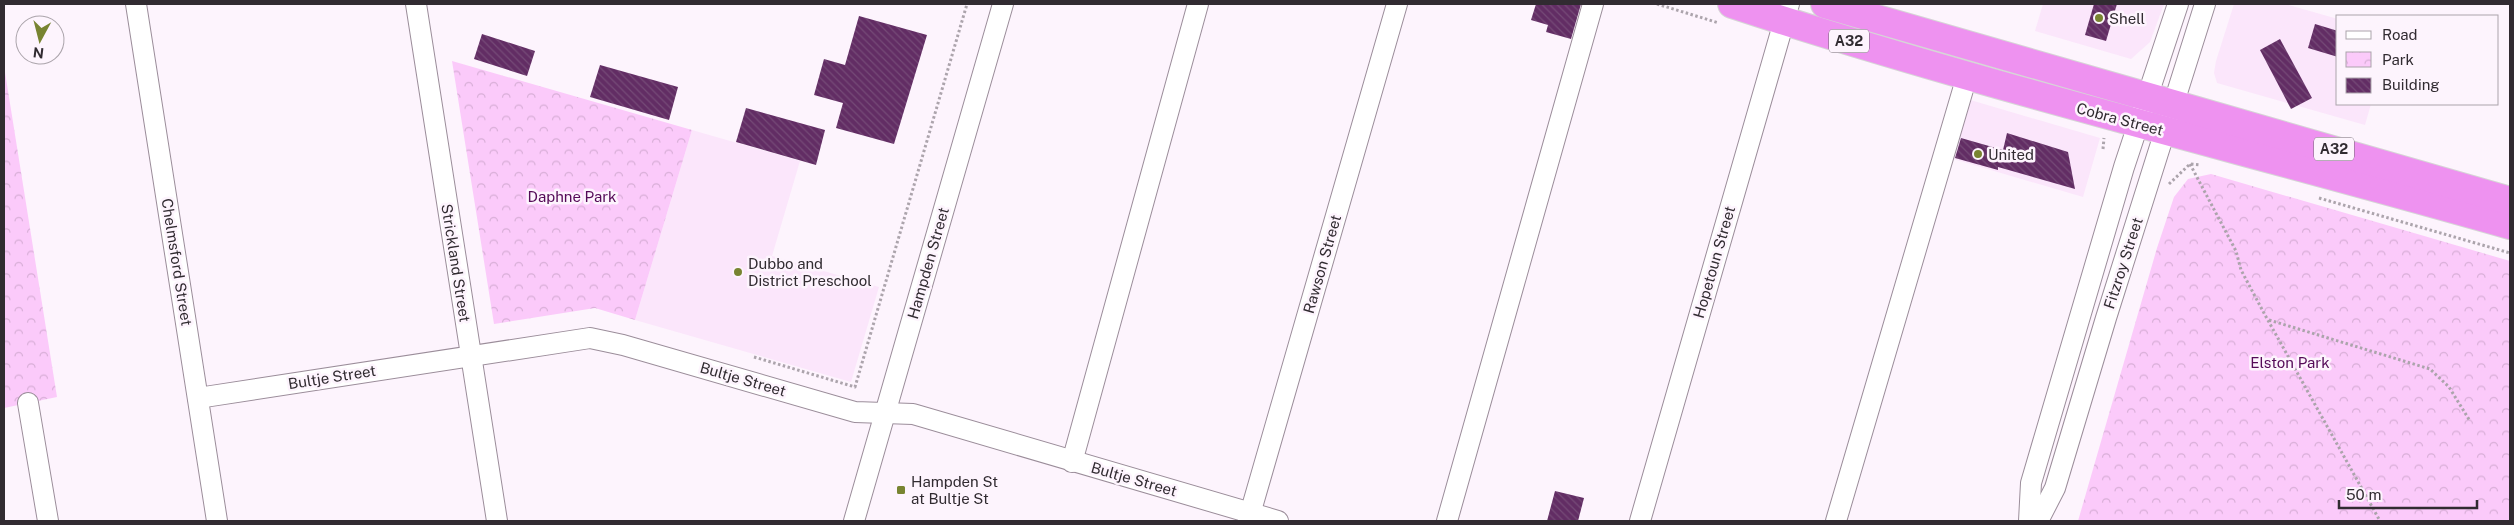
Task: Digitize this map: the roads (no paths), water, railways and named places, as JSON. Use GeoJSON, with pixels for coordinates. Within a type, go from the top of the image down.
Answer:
{"type":"FeatureCollection","features":[{"type":"Feature","properties":{"kind":"highway","name":"Cobra Street"},"geometry":{"type":"LineString","coordinates":[[1732,4],[1786,12],[1967,76],[2510,225]]}},
{"type":"Feature","properties":{"kind":"highway","name":"Cobra Street"},"geometry":{"type":"LineString","coordinates":[[1825,4],[2510,201]]}},
{"type":"Feature","properties":{"kind":"street","name":"Chelmsford Street"},"geometry":{"type":"LineString","coordinates":[[136,4],[218,521]]}},
{"type":"Feature","properties":{"kind":"street","name":"Strickland Street"},"geometry":{"type":"LineString","coordinates":[[416,4],[497,521]]}},
{"type":"Feature","properties":{"kind":"street"},"geometry":{"type":"LineString","coordinates":[[1072,462],[1198,4]]}},
{"type":"Feature","properties":{"kind":"street"},"geometry":{"type":"LineString","coordinates":[[1448,521],[1593,4]]}},
{"type":"Feature","properties":{"kind":"street","name":"Fitzroy Street"},"geometry":{"type":"LineString","coordinates":[[2029,521],[2031,483],[2138,124],[2178,4]]}},
{"type":"Feature","properties":{"kind":"street","name":"Fitzroy Street"},"geometry":{"type":"LineString","coordinates":[[2038,521],[2055,488],[2106,318],[2205,4]]}},
{"type":"Feature","properties":{"kind":"street","name":"Hampden Street"},"geometry":{"type":"LineString","coordinates":[[854,521],[997,5]]}},
{"type":"Feature","properties":{"kind":"street","name":"Rawson Street"},"geometry":{"type":"LineString","coordinates":[[1249,517],[1397,5]]}},
{"type":"Feature","properties":{"kind":"street","name":"Hopetoun Street"},"geometry":{"type":"LineString","coordinates":[[1640,521],[1786,12]]}},
{"type":"Feature","properties":{"kind":"street"},"geometry":{"type":"LineString","coordinates":[[1836,521],[1967,76]]}},
{"type":"Feature","properties":{"kind":"street","name":"Bultje Street"},"geometry":{"type":"LineString","coordinates":[[198,398],[590,338],[623,345],[853,411],[913,414],[1249,517],[1278,521]]}},
{"type":"Feature","properties":{"kind":"street"},"geometry":{"type":"LineString","coordinates":[[28,403],[48,521]]}},
{"type":"Feature","properties":{"kind":"place","name":"Shell"},"geometry":{"type":"Point","coordinates":[2099,18]}},
{"type":"Feature","properties":{"kind":"place","name":"United"},"geometry":{"type":"Point","coordinates":[1978,154]}},
{"type":"Feature","properties":{"kind":"place","name":"Dubbo and District Preschool"},"geometry":{"type":"Point","coordinates":[738,272]}},
{"type":"Feature","properties":{"kind":"place","name":"Hampden St at Bultje St"},"geometry":{"type":"Point","coordinates":[901,490]}},
{"type":"Feature","properties":{"kind":"park label","name":"Daphne Park"},"geometry":{"type":"Point","coordinates":[572,196]}},
{"type":"Feature","properties":{"kind":"park label","name":"Elston Park"},"geometry":{"type":"Point","coordinates":[2290,362]}}]}
